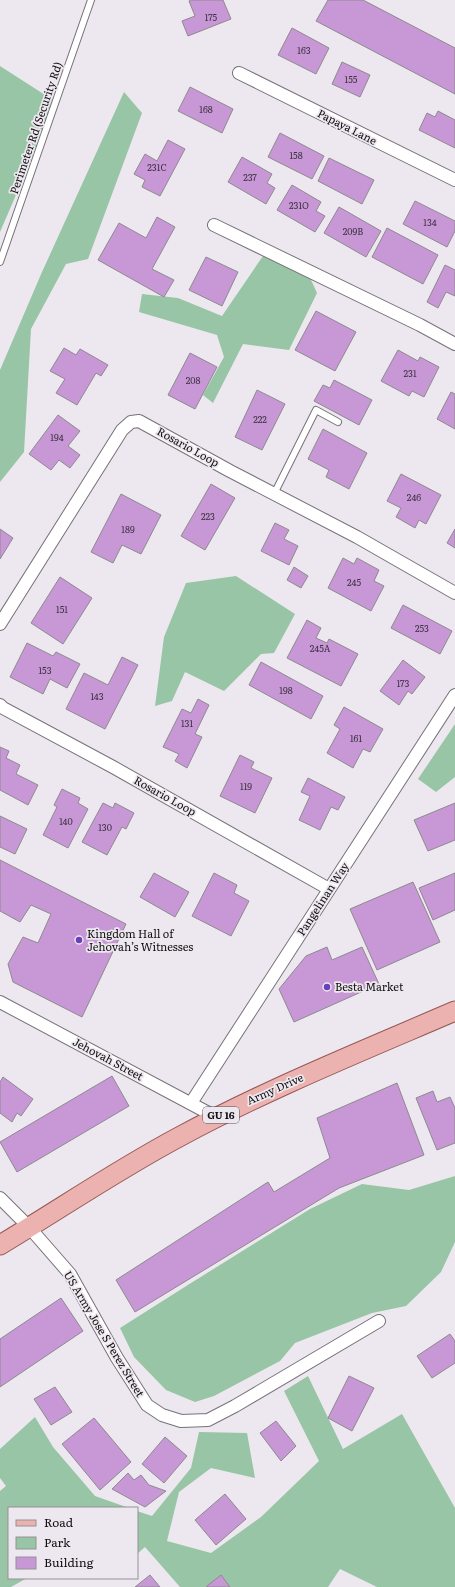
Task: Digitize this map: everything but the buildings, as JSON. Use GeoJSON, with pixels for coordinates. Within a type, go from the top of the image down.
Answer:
{"type":"FeatureCollection","features":[{"type":"Feature","properties":{"kind":"main road","name":"Army Drive"},"geometry":{"type":"LineString","coordinates":[[0,1245],[141,1158],[216,1117],[312,1073],[455,1011]]}},
{"type":"Feature","properties":{"kind":"street","name":"Papaya Lane"},"geometry":{"type":"LineString","coordinates":[[239,73],[455,180]]}},
{"type":"Feature","properties":{"kind":"street"},"geometry":{"type":"LineString","coordinates":[[214,225],[420,325],[455,344]]}},
{"type":"Feature","properties":{"kind":"street","name":"Rosario Loop"},"geometry":{"type":"LineString","coordinates":[[0,624],[122,430],[131,422],[139,421],[155,428],[274,494],[357,537],[455,593]]}},
{"type":"Feature","properties":{"kind":"street","name":"Pangelinan Way"},"geometry":{"type":"LineString","coordinates":[[191,1103],[455,695]]}},
{"type":"Feature","properties":{"kind":"street","name":"Rosario Loop"},"geometry":{"type":"LineString","coordinates":[[0,705],[329,889]]}},
{"type":"Feature","properties":{"kind":"street","name":"Jehovah Street"},"geometry":{"type":"LineString","coordinates":[[0,1002],[216,1117]]}},
{"type":"Feature","properties":{"kind":"street","name":"US Army Jose S Perez Street"},"geometry":{"type":"LineString","coordinates":[[0,1198],[29,1227],[70,1274],[117,1358],[146,1404],[162,1415],[181,1421],[208,1420],[235,1406],[379,1321]]}},
{"type":"Feature","properties":{"kind":"lane","name":"Perimeter Rd (Security Rd)"},"geometry":{"type":"LineString","coordinates":[[0,262],[91,0]]}},
{"type":"Feature","properties":{"kind":"lane"},"geometry":{"type":"LineString","coordinates":[[274,494],[316,410],[338,422]]}},
{"type":"Feature","properties":{"kind":"green space"},"geometry":{"type":"Polygon","coordinates":[[[0,66],[56,102],[0,232],[0,66]]]}},
{"type":"Feature","properties":{"kind":"green space"},"geometry":{"type":"Polygon","coordinates":[[[124,92],[142,113],[88,259],[66,264],[31,329],[24,452],[0,482],[0,370],[42,272],[124,92]]]}},
{"type":"Feature","properties":{"kind":"green space"},"geometry":{"type":"Polygon","coordinates":[[[265,253],[307,271],[317,293],[289,350],[243,344],[213,403],[203,395],[224,357],[217,335],[139,312],[142,294],[178,298],[222,316],[265,253]]]}},
{"type":"Feature","properties":{"kind":"green space"},"geometry":{"type":"Polygon","coordinates":[[[236,576],[295,614],[274,653],[261,654],[224,691],[185,672],[172,701],[155,706],[164,637],[186,583],[236,576]]]}},
{"type":"Feature","properties":{"kind":"green space"},"geometry":{"type":"Polygon","coordinates":[[[455,724],[455,777],[436,792],[418,779],[455,724]]]}},
{"type":"Feature","properties":{"kind":"green space"},"geometry":{"type":"Polygon","coordinates":[[[455,1176],[455,1242],[441,1272],[406,1306],[372,1313],[295,1343],[280,1361],[214,1396],[195,1402],[166,1390],[134,1357],[120,1328],[310,1209],[362,1184],[409,1190],[455,1176]]]}},
{"type":"Feature","properties":{"kind":"green space"},"geometry":{"type":"Polygon","coordinates":[[[308,1376],[343,1449],[402,1414],[455,1508],[455,1587],[377,1587],[340,1569],[328,1587],[180,1587],[145,1547],[138,1553],[138,1511],[152,1516],[191,1468],[199,1432],[247,1433],[255,1478],[211,1468],[179,1492],[167,1541],[211,1553],[261,1517],[319,1461],[284,1391],[308,1376]]]}},
{"type":"Feature","properties":{"kind":"green space"},"geometry":{"type":"Polygon","coordinates":[[[35,1417],[53,1447],[95,1496],[126,1507],[8,1507],[8,1579],[25,1579],[11,1587],[0,1587],[0,1491],[6,1486],[0,1478],[0,1449],[35,1417]]]}},
{"type":"Feature","properties":{"kind":"place","name":"Kingdom Hall of Jehovah’s Witnesses"},"geometry":{"type":"Point","coordinates":[79,940]}},
{"type":"Feature","properties":{"kind":"place","name":"Besta Market"},"geometry":{"type":"Point","coordinates":[327,987]}}]}
